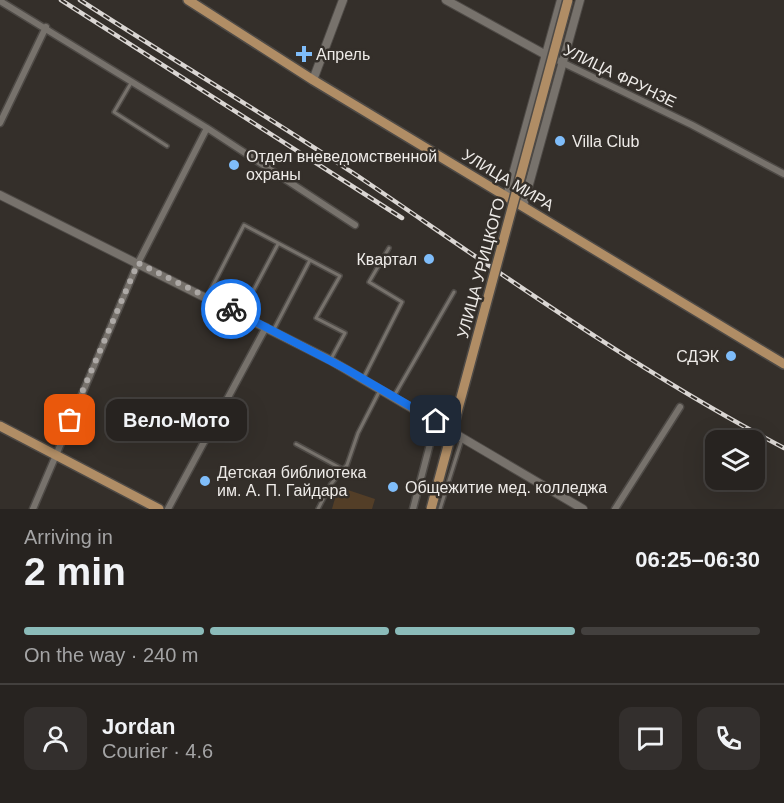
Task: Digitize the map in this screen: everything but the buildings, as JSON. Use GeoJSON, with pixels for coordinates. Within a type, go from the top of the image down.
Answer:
{"type":"FeatureCollection","features":[{"type":"Feature","properties":{"kind":"main road","name":"УЛИЦА МИРА"},"geometry":{"type":"LineString","coordinates":[[188,0],[314,80],[784,364]]}},
{"type":"Feature","properties":{"kind":"main road","name":"УЛИЦА УРИЦКОГО"},"geometry":{"type":"LineString","coordinates":[[431,509],[568,0]]}},
{"type":"Feature","properties":{"kind":"main road"},"geometry":{"type":"LineString","coordinates":[[0,426],[159,509]]}},
{"type":"Feature","properties":{"kind":"street"},"geometry":{"type":"LineString","coordinates":[[314,80],[343,0]]}},
{"type":"Feature","properties":{"kind":"street","name":"УЛИЦА ФРУНЗЕ"},"geometry":{"type":"LineString","coordinates":[[446,0],[546,55],[692,124],[784,174]]}},
{"type":"Feature","properties":{"kind":"street","name":"УЛИЦА УРИЦКОГО"},"geometry":{"type":"LineString","coordinates":[[507,196],[561,0]]}},
{"type":"Feature","properties":{"kind":"street","name":"УЛИЦА УРИЦКОГО"},"geometry":{"type":"LineString","coordinates":[[523,206],[580,0]]}},
{"type":"Feature","properties":{"kind":"street"},"geometry":{"type":"LineString","coordinates":[[0,1],[46,27],[207,128],[355,225]]}},
{"type":"Feature","properties":{"kind":"street"},"geometry":{"type":"LineString","coordinates":[[0,123],[46,27]]}},
{"type":"Feature","properties":{"kind":"street"},"geometry":{"type":"LineString","coordinates":[[33,509],[54,455],[138,263],[207,128]]}},
{"type":"Feature","properties":{"kind":"street"},"geometry":{"type":"LineString","coordinates":[[0,195],[330,360],[463,436],[583,509]]}},
{"type":"Feature","properties":{"kind":"street"},"geometry":{"type":"LineString","coordinates":[[168,509],[270,329]]}},
{"type":"Feature","properties":{"kind":"street"},"geometry":{"type":"LineString","coordinates":[[615,509],[680,406]]}},
{"type":"Feature","properties":{"kind":"street"},"geometry":{"type":"LineString","coordinates":[[414,509],[436,421]]}},
{"type":"Feature","properties":{"kind":"lane"},"geometry":{"type":"LineString","coordinates":[[132,81],[114,112],[167,146]]}},
{"type":"Feature","properties":{"kind":"lane"},"geometry":{"type":"LineString","coordinates":[[207,297],[244,225],[340,276],[316,318],[345,333],[330,360]]}},
{"type":"Feature","properties":{"kind":"lane"},"geometry":{"type":"LineString","coordinates":[[241,314],[279,244]]}},
{"type":"Feature","properties":{"kind":"lane"},"geometry":{"type":"LineString","coordinates":[[363,379],[402,302],[369,282],[389,248]]}},
{"type":"Feature","properties":{"kind":"lane"},"geometry":{"type":"LineString","coordinates":[[270,329],[310,260]]}},
{"type":"Feature","properties":{"kind":"lane"},"geometry":{"type":"LineString","coordinates":[[394,396],[454,292]]}},
{"type":"Feature","properties":{"kind":"lane"},"geometry":{"type":"LineString","coordinates":[[318,509],[331,484],[344,470],[358,433],[381,388]]}},
{"type":"Feature","properties":{"kind":"lane"},"geometry":{"type":"LineString","coordinates":[[440,509],[463,436]]}},
{"type":"Feature","properties":{"kind":"lane"},"geometry":{"type":"LineString","coordinates":[[296,444],[344,470]]}},
{"type":"Feature","properties":{"kind":"shaded area"},"geometry":{"type":"Polygon","coordinates":[[[348,490],[375,499],[372,509],[332,509],[337,491],[348,490]]]}},
{"type":"Feature","properties":{"kind":"railway"},"geometry":{"type":"LineString","coordinates":[[61,0],[402,218]]}},
{"type":"Feature","properties":{"kind":"railway"},"geometry":{"type":"LineString","coordinates":[[80,0],[335,161],[625,356],[730,419],[784,448]]}},
{"type":"Feature","properties":{"kind":"way so far"},"geometry":{"type":"LineString","coordinates":[[70,420],[138,263],[231,309]]}},
{"type":"Feature","properties":{"kind":"place","name":"Апрель"},"geometry":{"type":"Point","coordinates":[304,54]}},
{"type":"Feature","properties":{"kind":"place","name":"Villa Club"},"geometry":{"type":"Point","coordinates":[560,141]}},
{"type":"Feature","properties":{"kind":"place","name":"Отдел вневедомственной охраны"},"geometry":{"type":"Point","coordinates":[234,165]}},
{"type":"Feature","properties":{"kind":"place","name":"Квартал"},"geometry":{"type":"Point","coordinates":[429,259]}},
{"type":"Feature","properties":{"kind":"place","name":"СДЭК"},"geometry":{"type":"Point","coordinates":[731,356]}},
{"type":"Feature","properties":{"kind":"place","name":"Вело-Мото"},"geometry":{"type":"Point","coordinates":[70,420]}},
{"type":"Feature","properties":{"kind":"place","name":"Детская библиотека им. А. П. Гайдара"},"geometry":{"type":"Point","coordinates":[205,481]}},
{"type":"Feature","properties":{"kind":"place","name":"Общежитие мед. колледжа"},"geometry":{"type":"Point","coordinates":[393,487]}},
{"type":"Feature","properties":{"kind":"route"},"geometry":{"type":"LineString","coordinates":[[231,309],[346,369],[436,421]]}}]}
